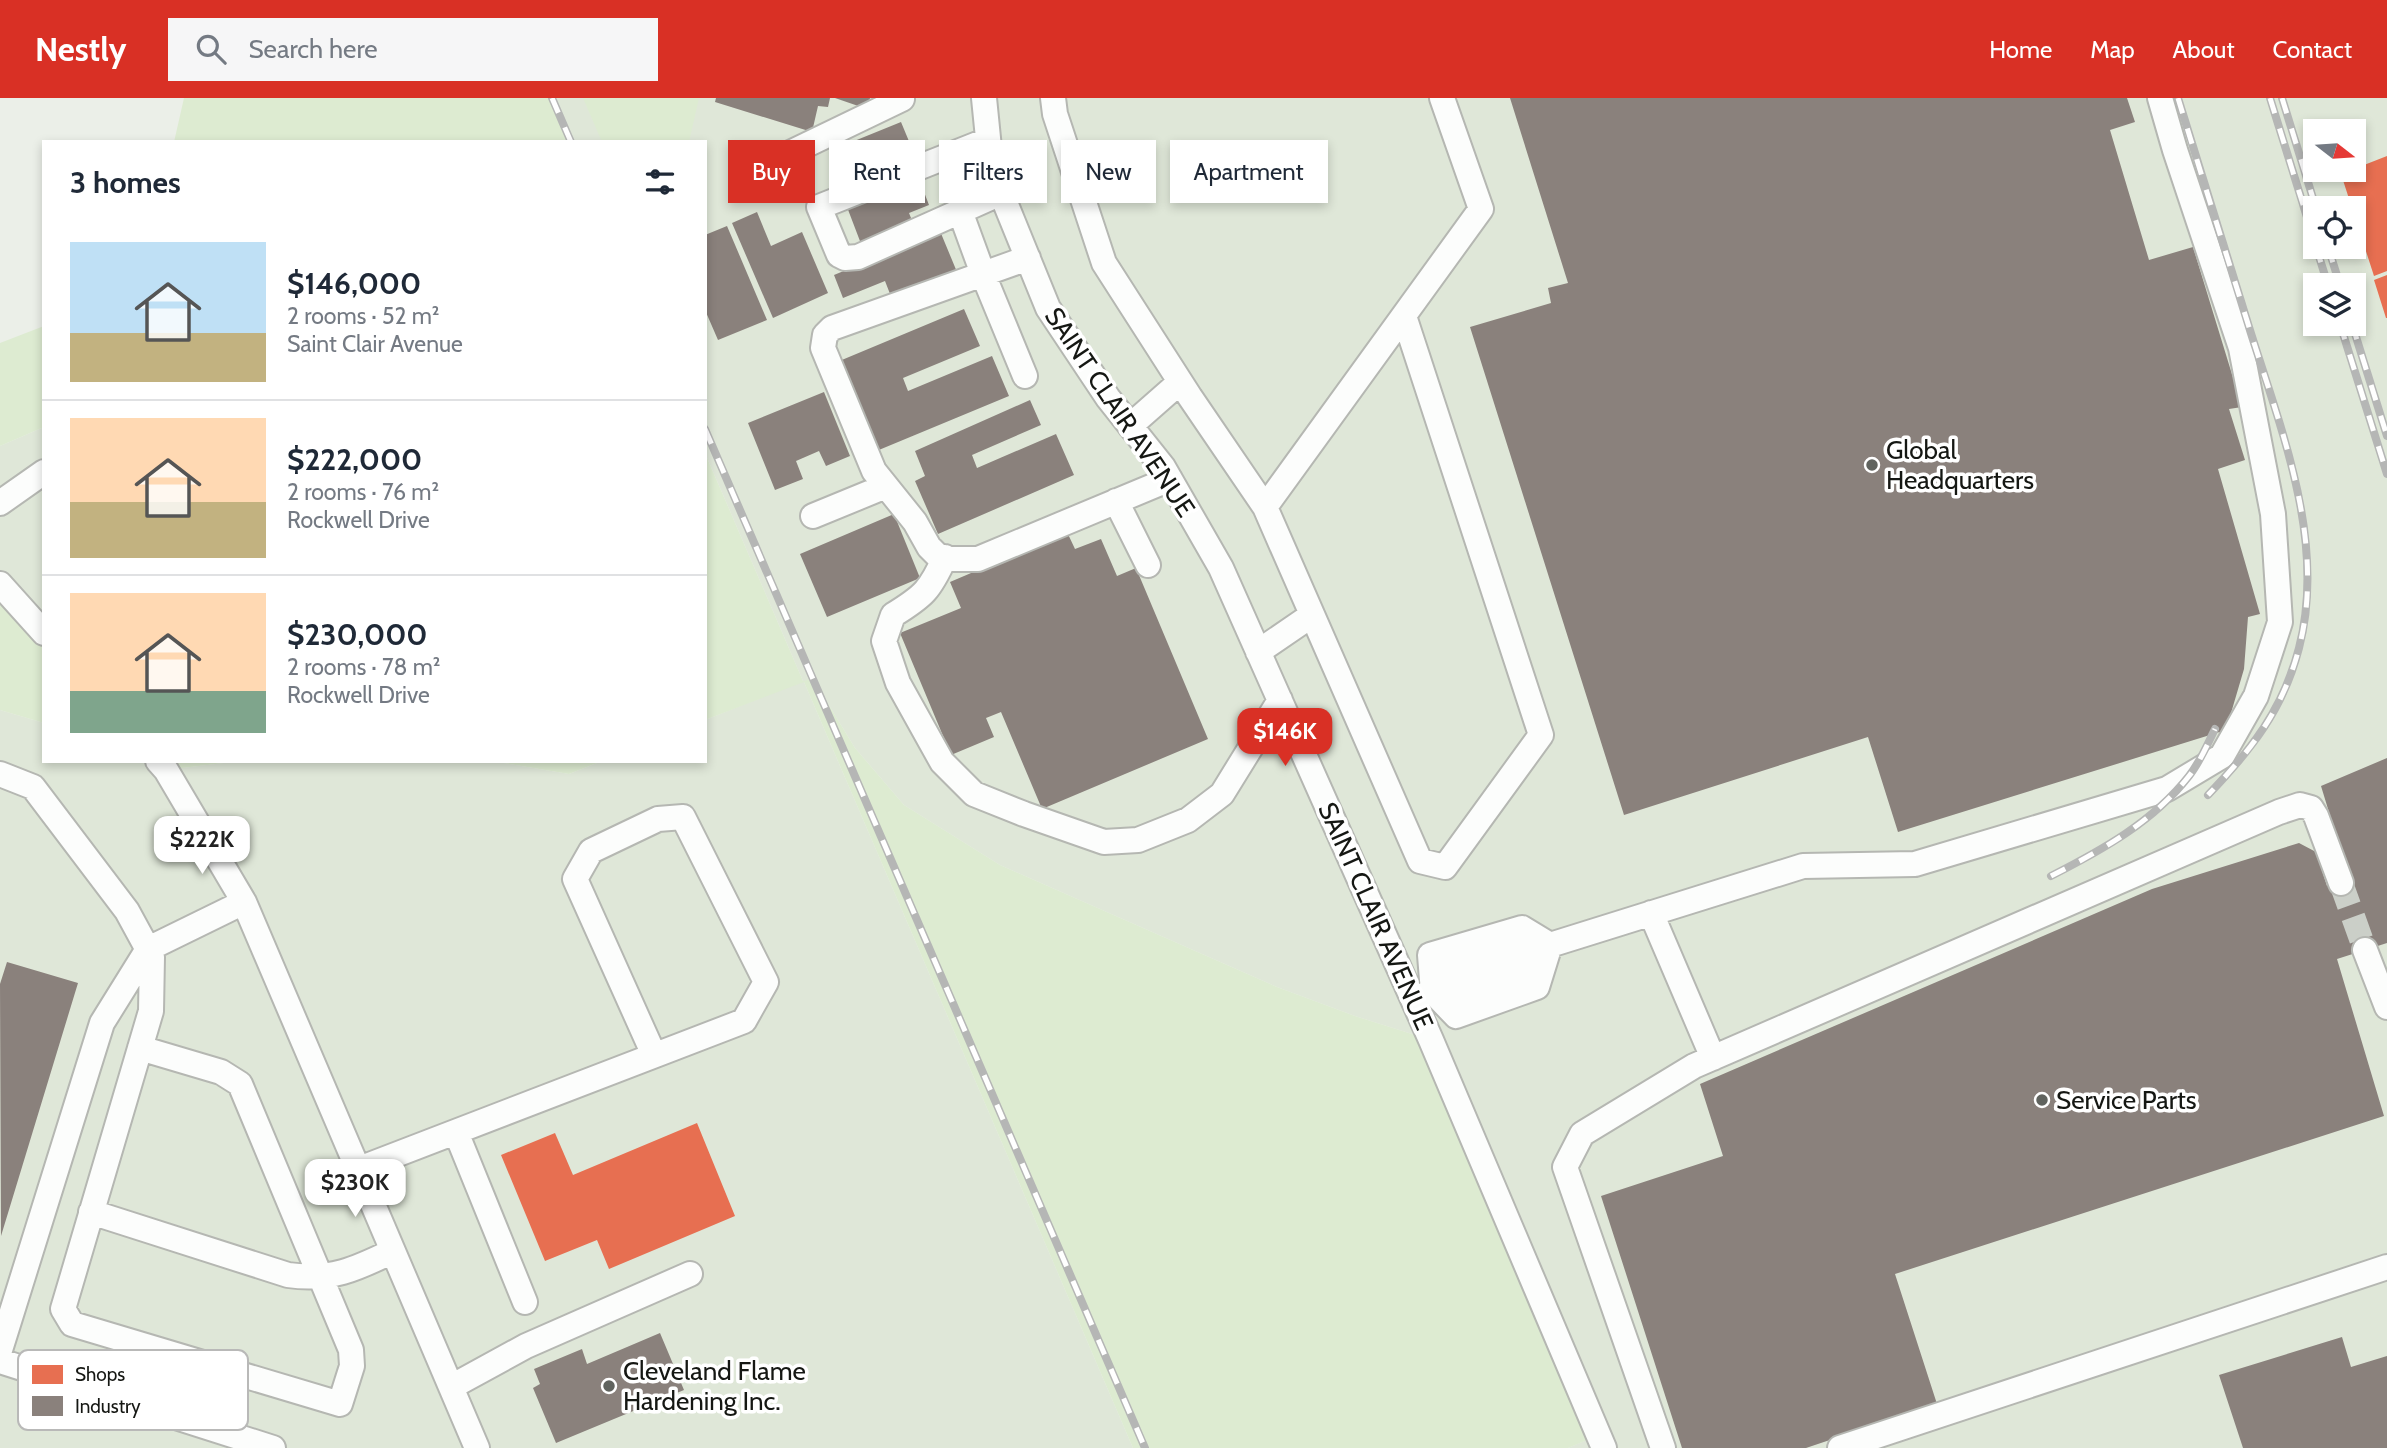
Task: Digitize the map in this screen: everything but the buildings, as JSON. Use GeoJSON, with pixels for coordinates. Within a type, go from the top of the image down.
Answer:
{"type":"FeatureCollection","features":[{"type":"Feature","properties":{"kind":"street"},"geometry":{"type":"LineString","coordinates":[[815,140],[904,98]]}},
{"type":"Feature","properties":{"kind":"street","name":"SAINT CLAIR AVENUE"},"geometry":{"type":"LineString","coordinates":[[984,98],[988,140]]}},
{"type":"Feature","properties":{"kind":"street"},"geometry":{"type":"LineString","coordinates":[[1054,98],[1055,114],[1104,263],[1265,508],[1420,861],[1445,867],[1541,735],[1404,316]]}},
{"type":"Feature","properties":{"kind":"street"},"geometry":{"type":"LineString","coordinates":[[1265,508],[1480,209],[1442,98]]}},
{"type":"Feature","properties":{"kind":"street"},"geometry":{"type":"LineString","coordinates":[[1550,945],[1522,928],[1430,956],[1423,996],[1447,996],[1531,968],[1550,945],[1803,866],[1915,864],[2167,789],[2221,756],[2256,696],[2280,622],[2273,514],[2241,348],[2160,98]]}},
{"type":"Feature","properties":{"kind":"street"},"geometry":{"type":"LineString","coordinates":[[939,159],[819,207],[839,255],[845,258],[858,257],[978,203]]}},
{"type":"Feature","properties":{"kind":"street","name":"SAINT CLAIR AVENUE"},"geometry":{"type":"LineString","coordinates":[[1005,203],[1048,308],[1108,398],[1170,479],[1221,568],[1280,700],[1423,996],[1604,1448]]}},
{"type":"Feature","properties":{"kind":"street"},"geometry":{"type":"LineString","coordinates":[[960,211],[1025,376]]}},
{"type":"Feature","properties":{"kind":"street"},"geometry":{"type":"LineString","coordinates":[[1028,258],[832,328],[825,335],[823,348],[874,471],[915,522],[929,547],[937,555],[978,559],[1170,479]]}},
{"type":"Feature","properties":{"kind":"street"},"geometry":{"type":"LineString","coordinates":[[1130,426],[1180,382]]}},
{"type":"Feature","properties":{"kind":"street"},"geometry":{"type":"LineString","coordinates":[[0,503],[42,473]]}},
{"type":"Feature","properties":{"kind":"street"},"geometry":{"type":"LineString","coordinates":[[813,516],[886,486]]}},
{"type":"Feature","properties":{"kind":"street"},"geometry":{"type":"LineString","coordinates":[[1116,501],[1148,565]]}},
{"type":"Feature","properties":{"kind":"street"},"geometry":{"type":"LineString","coordinates":[[945,557],[933,584],[918,600],[893,615],[884,640],[898,683],[942,762],[974,793],[1104,842],[1138,840],[1188,820],[1222,794],[1280,700]]}},
{"type":"Feature","properties":{"kind":"street"},"geometry":{"type":"LineString","coordinates":[[0,584],[42,631]]}},
{"type":"Feature","properties":{"kind":"street"},"geometry":{"type":"LineString","coordinates":[[1258,652],[1312,615]]}},
{"type":"Feature","properties":{"kind":"street"},"geometry":{"type":"LineString","coordinates":[[160,763],[244,902],[477,1448]]}},
{"type":"Feature","properties":{"kind":"street"},"geometry":{"type":"LineString","coordinates":[[0,774],[33,787],[127,911],[152,957],[151,1011],[63,1309],[72,1324],[159,1350]]}},
{"type":"Feature","properties":{"kind":"street"},"geometry":{"type":"LineString","coordinates":[[1663,1448],[1565,1167],[1583,1134],[1695,1066],[2300,806],[2311,808],[2316,816],[2341,883]]}},
{"type":"Feature","properties":{"kind":"street"},"geometry":{"type":"LineString","coordinates":[[359,1169],[744,1021],[766,982],[684,817],[659,819],[591,851],[575,879],[654,1055]]}},
{"type":"Feature","properties":{"kind":"street"},"geometry":{"type":"LineString","coordinates":[[0,1350],[102,1023],[148,950],[244,902]]}},
{"type":"Feature","properties":{"kind":"street"},"geometry":{"type":"LineString","coordinates":[[1651,914],[1713,1058]]}},
{"type":"Feature","properties":{"kind":"street"},"geometry":{"type":"LineString","coordinates":[[2365,950],[2387,1007]]}},
{"type":"Feature","properties":{"kind":"street"},"geometry":{"type":"LineString","coordinates":[[140,1048],[221,1072],[240,1084],[351,1350],[352,1366],[340,1404],[248,1377]]}},
{"type":"Feature","properties":{"kind":"street"},"geometry":{"type":"LineString","coordinates":[[456,1132],[525,1302]]}},
{"type":"Feature","properties":{"kind":"street"},"geometry":{"type":"LineString","coordinates":[[91,1212],[253,1266],[312,1279],[348,1272],[393,1251]]}},
{"type":"Feature","properties":{"kind":"street"},"geometry":{"type":"LineString","coordinates":[[1840,1448],[2387,1267]]}},
{"type":"Feature","properties":{"kind":"street"},"geometry":{"type":"LineString","coordinates":[[451,1387],[526,1346],[690,1274]]}},
{"type":"Feature","properties":{"kind":"street"},"geometry":{"type":"LineString","coordinates":[[0,1361],[18,1367]]}},
{"type":"Feature","properties":{"kind":"street"},"geometry":{"type":"LineString","coordinates":[[217,1430],[273,1448]]}},
{"type":"Feature","properties":{"kind":"shaded area"},"geometry":{"type":"Polygon","coordinates":[[[552,98],[2387,98],[2387,1448],[1568,1448],[1598,1435],[1431,1040],[1277,987],[1000,865],[904,805],[855,748],[813,679],[804,682],[1133,1448],[477,1448],[275,972],[166,770],[224,763],[504,763],[569,774],[597,763],[707,763],[707,719],[803,681],[707,458],[707,140],[570,140],[552,98]]]}},
{"type":"Feature","properties":{"kind":"shaded area"},"geometry":{"type":"Polygon","coordinates":[[[42,428],[42,631],[0,584],[0,446],[42,428]]]}},
{"type":"Feature","properties":{"kind":"shaded area"},"geometry":{"type":"Polygon","coordinates":[[[0,710],[42,722],[42,763],[149,763],[161,771],[269,973],[471,1448],[0,1448],[0,710]]]}},
{"type":"Feature","properties":{"kind":"green space"},"geometry":{"type":"Polygon","coordinates":[[[184,98],[552,98],[570,140],[174,140],[184,98]]]}},
{"type":"Feature","properties":{"kind":"green space"},"geometry":{"type":"Polygon","coordinates":[[[583,98],[699,98],[689,140],[601,140],[583,98]]]}},
{"type":"Feature","properties":{"kind":"green space"},"geometry":{"type":"Polygon","coordinates":[[[42,327],[42,428],[0,446],[0,343],[42,327]]]}},
{"type":"Feature","properties":{"kind":"green space"},"geometry":{"type":"Polygon","coordinates":[[[707,458],[803,681],[813,679],[855,748],[904,805],[1000,865],[1277,987],[1431,1040],[1599,1435],[1568,1448],[1133,1448],[804,682],[707,719],[707,458]]]}},
{"type":"Feature","properties":{"kind":"green space"},"geometry":{"type":"Polygon","coordinates":[[[0,584],[42,631],[42,722],[0,710],[0,584]]]}},
{"type":"Feature","properties":{"kind":"green space"},"geometry":{"type":"Polygon","coordinates":[[[160,763],[224,763],[166,770],[160,763]]]}},
{"type":"Feature","properties":{"kind":"green space"},"geometry":{"type":"Polygon","coordinates":[[[504,763],[597,763],[569,774],[504,763]]]}},
{"type":"Feature","properties":{"kind":"tunnel"},"geometry":{"type":"LineString","coordinates":[[2341,883],[2365,950]]}},
{"type":"Feature","properties":{"kind":"railway"},"geometry":{"type":"LineString","coordinates":[[552,98],[570,140]]}},
{"type":"Feature","properties":{"kind":"railway"},"geometry":{"type":"LineString","coordinates":[[2178,98],[2286,444],[2304,526],[2307,567],[2306,608],[2299,648],[2284,691],[2264,728],[2208,795]]}},
{"type":"Feature","properties":{"kind":"railway"},"geometry":{"type":"LineString","coordinates":[[2270,98],[2303,204]]}},
{"type":"Feature","properties":{"kind":"railway"},"geometry":{"type":"LineString","coordinates":[[2282,98],[2312,196]]}},
{"type":"Feature","properties":{"kind":"railway"},"geometry":{"type":"LineString","coordinates":[[2320,259],[2324,273]]}},
{"type":"Feature","properties":{"kind":"railway"},"geometry":{"type":"LineString","coordinates":[[2332,259],[2336,273]]}},
{"type":"Feature","properties":{"kind":"railway"},"geometry":{"type":"LineString","coordinates":[[2344,336],[2387,474]]}},
{"type":"Feature","properties":{"kind":"railway"},"geometry":{"type":"LineString","coordinates":[[2356,336],[2387,436]]}},
{"type":"Feature","properties":{"kind":"railway"},"geometry":{"type":"LineString","coordinates":[[707,434],[1145,1448]]}},
{"type":"Feature","properties":{"kind":"railway"},"geometry":{"type":"LineString","coordinates":[[2051,876],[2126,834],[2159,807],[2193,771],[2215,729]]}},
{"type":"Feature","properties":{"kind":"place","name":"Global Headquarters"},"geometry":{"type":"Point","coordinates":[1872,465]}},
{"type":"Feature","properties":{"kind":"place","name":"Service Parts"},"geometry":{"type":"Point","coordinates":[2042,1100]}},
{"type":"Feature","properties":{"kind":"place","name":"Cleveland Flame Hardening Inc."},"geometry":{"type":"Point","coordinates":[609,1386]}}]}
